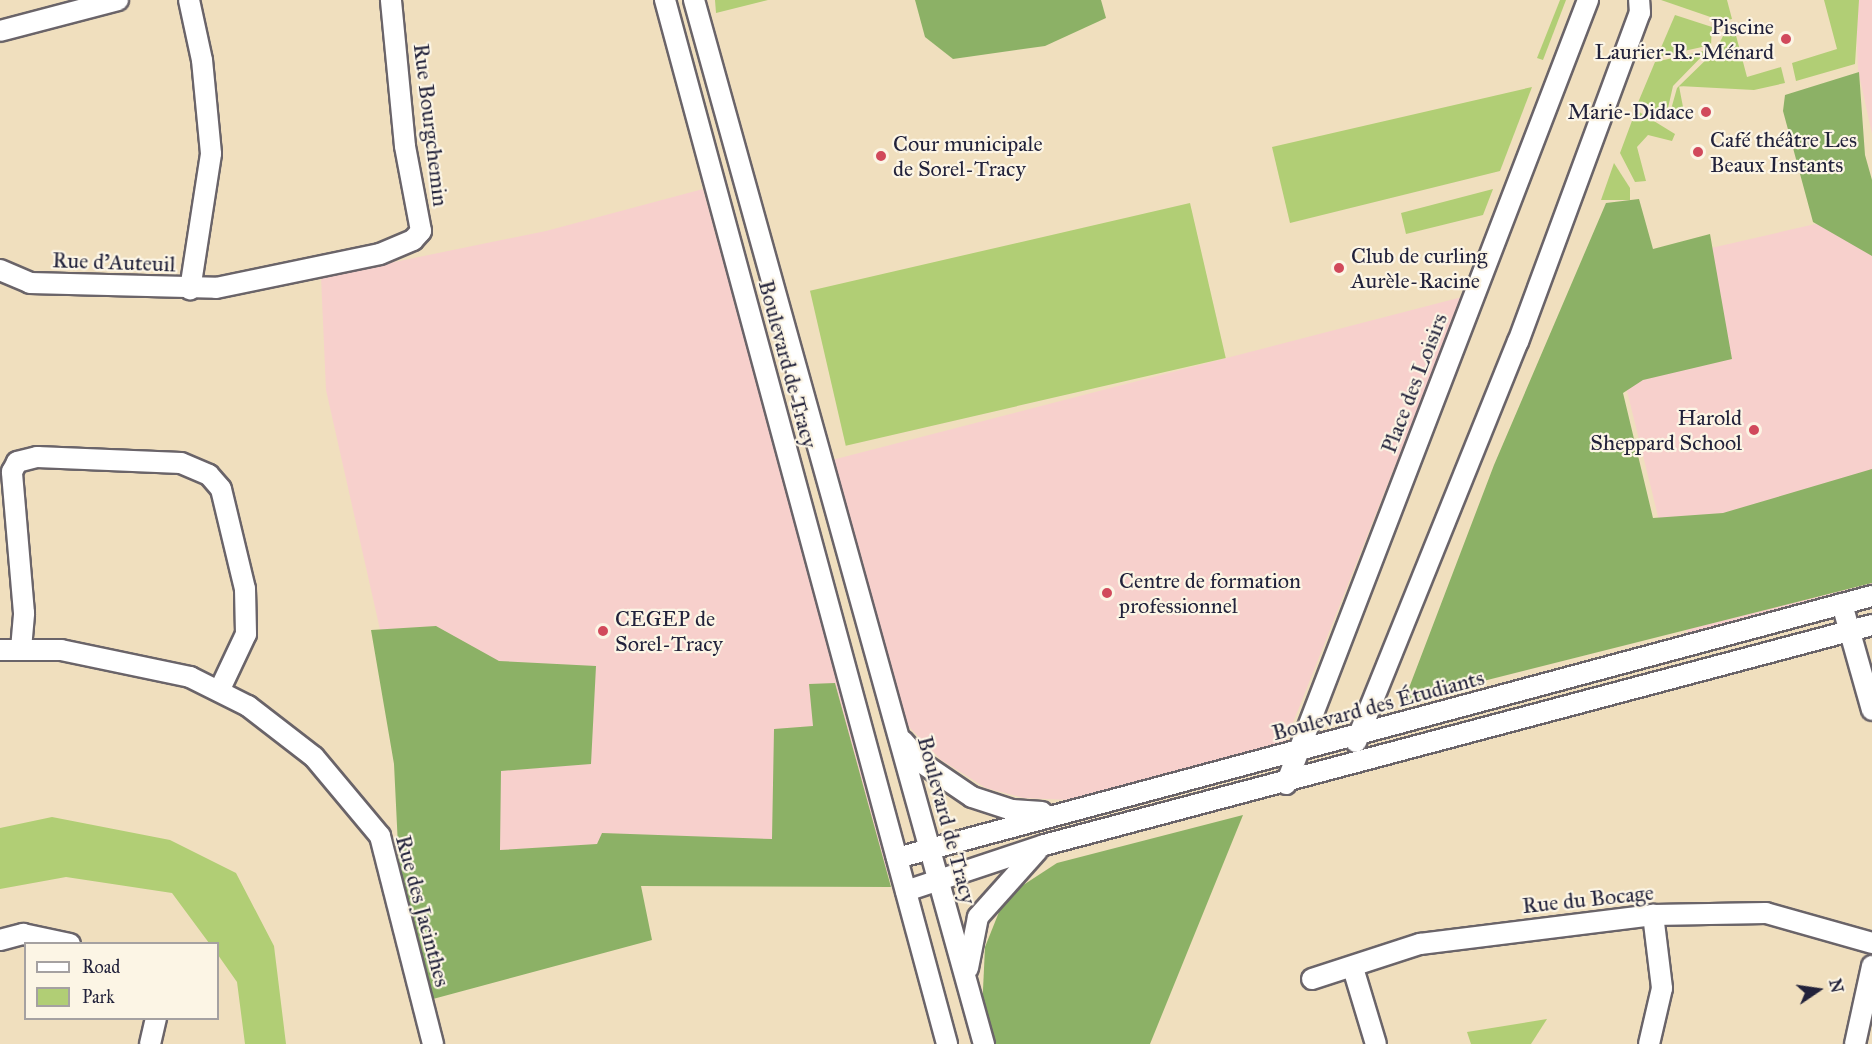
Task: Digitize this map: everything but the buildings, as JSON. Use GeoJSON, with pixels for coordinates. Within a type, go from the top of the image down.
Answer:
{"type":"FeatureCollection","features":[{"type":"Feature","properties":{"kind":"street"},"geometry":{"type":"LineString","coordinates":[[0,31],[118,0]]}},
{"type":"Feature","properties":{"kind":"street","name":"Rue d'Auteuil"},"geometry":{"type":"LineString","coordinates":[[0,270],[30,283],[190,289],[211,154],[202,60],[189,0]]}},
{"type":"Feature","properties":{"kind":"street","name":"Rue Bourgchemin"},"geometry":{"type":"LineString","coordinates":[[190,289],[240,286],[380,254],[413,240],[421,231],[405,146],[392,0]]}},
{"type":"Feature","properties":{"kind":"street","name":"Boulevard de Tracy"},"geometry":{"type":"LineString","coordinates":[[665,0],[946,1044]]}},
{"type":"Feature","properties":{"kind":"street","name":"Boulevard de Tracy"},"geometry":{"type":"LineString","coordinates":[[694,0],[984,1044]]}},
{"type":"Feature","properties":{"kind":"street","name":"Place des Loisirs"},"geometry":{"type":"LineString","coordinates":[[1286,784],[1296,751],[1588,0]]}},
{"type":"Feature","properties":{"kind":"street"},"geometry":{"type":"LineString","coordinates":[[1347,767],[1518,342],[1640,13],[1638,0]]}},
{"type":"Feature","properties":{"kind":"street"},"geometry":{"type":"LineString","coordinates":[[675,33],[702,25]]}},
{"type":"Feature","properties":{"kind":"street"},"geometry":{"type":"LineString","coordinates":[[721,209],[753,216]]}},
{"type":"Feature","properties":{"kind":"street"},"geometry":{"type":"LineString","coordinates":[[21,649],[24,613],[12,472],[17,462],[37,457],[181,463],[209,475],[221,489],[245,589],[246,634],[219,691]]}},
{"type":"Feature","properties":{"kind":"street","name":"Boulevard des Étudiants"},"geometry":{"type":"LineString","coordinates":[[897,858],[1872,596]]}},
{"type":"Feature","properties":{"kind":"street"},"geometry":{"type":"LineString","coordinates":[[1842,604],[1872,710]]}},
{"type":"Feature","properties":{"kind":"street"},"geometry":{"type":"LineString","coordinates":[[838,636],[862,609]]}},
{"type":"Feature","properties":{"kind":"street"},"geometry":{"type":"LineString","coordinates":[[906,891],[1044,845],[1286,784],[1872,625]]}},
{"type":"Feature","properties":{"kind":"street","name":"Rue des Jacinthes"},"geometry":{"type":"LineString","coordinates":[[0,650],[21,649],[147,666],[219,691],[248,706],[314,757],[381,836],[432,1044]]}},
{"type":"Feature","properties":{"kind":"street"},"geometry":{"type":"LineString","coordinates":[[899,735],[922,763],[972,797],[1012,810],[1066,812]]}},
{"type":"Feature","properties":{"kind":"street"},"geometry":{"type":"LineString","coordinates":[[971,994],[967,959],[978,917],[1005,881],[1044,845]]}},
{"type":"Feature","properties":{"kind":"street","name":"Rue du Bocage"},"geometry":{"type":"LineString","coordinates":[[1312,979],[1353,968],[1420,944],[1653,915],[1766,913],[1872,943]]}},
{"type":"Feature","properties":{"kind":"street"},"geometry":{"type":"LineString","coordinates":[[1649,1044],[1662,988],[1653,915]]}},
{"type":"Feature","properties":{"kind":"street"},"geometry":{"type":"LineString","coordinates":[[0,939],[22,934],[60,942]]}},
{"type":"Feature","properties":{"kind":"street"},"geometry":{"type":"LineString","coordinates":[[1855,1044],[1872,966]]}},
{"type":"Feature","properties":{"kind":"street"},"geometry":{"type":"LineString","coordinates":[[1353,968],[1376,1044]]}},
{"type":"Feature","properties":{"kind":"street"},"geometry":{"type":"LineString","coordinates":[[150,1044],[156,1020]]}},
{"type":"Feature","properties":{"kind":"shaded area"},"geometry":{"type":"Polygon","coordinates":[[[1855,0],[1872,0],[1872,134],[1858,70],[1855,0]]]}},
{"type":"Feature","properties":{"kind":"shaded area","name":"CEGEP de Sorel-Tracy"},"geometry":{"type":"Polygon","coordinates":[[[703,189],[892,873],[436,878],[326,390],[321,277],[546,231],[703,189]]]}},
{"type":"Feature","properties":{"kind":"shaded area","name":"Harold Sheppard School"},"geometry":{"type":"Polygon","coordinates":[[[1872,211],[1872,586],[1687,633],[1598,274],[1872,211]]]}},
{"type":"Feature","properties":{"kind":"shaded area","name":"Centre de formation professionnel"},"geometry":{"type":"Polygon","coordinates":[[[1462,297],[1285,743],[1069,800],[1024,798],[986,788],[941,760],[908,726],[832,460],[1462,297]]]}},
{"type":"Feature","properties":{"kind":"green space"},"geometry":{"type":"Polygon","coordinates":[[[715,0],[768,0],[716,13],[715,0]]]}},
{"type":"Feature","properties":{"kind":"green space"},"geometry":{"type":"Polygon","coordinates":[[[915,0],[1101,0],[1106,18],[1045,46],[953,59],[925,37],[915,0]]]}},
{"type":"Feature","properties":{"kind":"green space"},"geometry":{"type":"Polygon","coordinates":[[[1560,0],[1566,0],[1543,60],[1537,58],[1560,0]]]}},
{"type":"Feature","properties":{"kind":"green space"},"geometry":{"type":"Polygon","coordinates":[[[1661,0],[1727,0],[1732,19],[1722,21],[1661,0]]]}},
{"type":"Feature","properties":{"kind":"green space"},"geometry":{"type":"Polygon","coordinates":[[[1824,0],[1859,0],[1855,64],[1796,81],[1792,63],[1837,49],[1824,0]]]}},
{"type":"Feature","properties":{"kind":"green space"},"geometry":{"type":"Polygon","coordinates":[[[1675,15],[1712,27],[1711,45],[1657,57],[1675,15]]]}},
{"type":"Feature","properties":{"kind":"green space"},"geometry":{"type":"Polygon","coordinates":[[[1734,28],[1747,77],[1781,67],[1785,83],[1754,90],[1679,86],[1716,50],[1726,30],[1734,28]]]}},
{"type":"Feature","properties":{"kind":"green space"},"geometry":{"type":"Polygon","coordinates":[[[1708,50],[1673,86],[1666,117],[1637,105],[1655,62],[1708,50]]]}},
{"type":"Feature","properties":{"kind":"green space"},"geometry":{"type":"Polygon","coordinates":[[[1859,72],[1865,155],[1872,180],[1872,256],[1813,222],[1783,111],[1785,95],[1859,72]]]}},
{"type":"Feature","properties":{"kind":"green space"},"geometry":{"type":"Polygon","coordinates":[[[1679,86],[1683,107],[1670,113],[1677,88],[1679,86]]]}},
{"type":"Feature","properties":{"kind":"green space"},"geometry":{"type":"Polygon","coordinates":[[[1532,87],[1500,171],[1290,223],[1272,147],[1532,87]]]}},
{"type":"Feature","properties":{"kind":"green space"},"geometry":{"type":"Polygon","coordinates":[[[1636,110],[1675,134],[1672,141],[1648,135],[1637,147],[1646,181],[1635,182],[1620,153],[1636,110]]]}},
{"type":"Feature","properties":{"kind":"green space"},"geometry":{"type":"Polygon","coordinates":[[[1614,163],[1630,188],[1630,200],[1601,200],[1614,163]]]}},
{"type":"Feature","properties":{"kind":"green space"},"geometry":{"type":"Polygon","coordinates":[[[1493,189],[1483,215],[1406,234],[1401,213],[1493,189]]]}},
{"type":"Feature","properties":{"kind":"green space"},"geometry":{"type":"Polygon","coordinates":[[[1639,199],[1653,249],[1710,234],[1732,359],[1643,380],[1623,393],[1653,518],[1723,513],[1872,469],[1872,583],[1404,701],[1494,465],[1606,203],[1639,199]]]}},
{"type":"Feature","properties":{"kind":"green space"},"geometry":{"type":"Polygon","coordinates":[[[1190,203],[1226,358],[846,446],[810,291],[1190,203]]]}},
{"type":"Feature","properties":{"kind":"green space"},"geometry":{"type":"Polygon","coordinates":[[[436,626],[499,661],[596,666],[591,764],[501,771],[500,850],[597,844],[602,833],[772,839],[774,729],[813,726],[809,684],[835,683],[891,887],[641,886],[652,940],[433,999],[399,867],[394,764],[371,630],[436,626]]]}},
{"type":"Feature","properties":{"kind":"green space"},"geometry":{"type":"Polygon","coordinates":[[[1243,815],[1150,1044],[989,1044],[982,1011],[985,947],[1005,897],[1057,863],[1243,815]]]}},
{"type":"Feature","properties":{"kind":"green space"},"geometry":{"type":"Polygon","coordinates":[[[52,817],[170,840],[236,873],[274,946],[286,1044],[245,1044],[237,982],[219,956],[219,942],[208,942],[172,893],[66,877],[0,889],[0,828],[52,817]]]}},
{"type":"Feature","properties":{"kind":"green space"},"geometry":{"type":"Polygon","coordinates":[[[1547,1019],[1531,1044],[1471,1044],[1467,1032],[1547,1019]]]}},
{"type":"Feature","properties":{"kind":"place","name":"Piscine Laurier-R.-Ménard"},"geometry":{"type":"Point","coordinates":[1786,39]}},
{"type":"Feature","properties":{"kind":"place","name":"Marie-Didace"},"geometry":{"type":"Point","coordinates":[1706,112]}},
{"type":"Feature","properties":{"kind":"place","name":"Café théâtre Les Beaux Instants"},"geometry":{"type":"Point","coordinates":[1698,152]}},
{"type":"Feature","properties":{"kind":"place","name":"Cour municipale de Sorel-Tracy"},"geometry":{"type":"Point","coordinates":[881,156]}},
{"type":"Feature","properties":{"kind":"place","name":"Club de curling Aurèle-Racine"},"geometry":{"type":"Point","coordinates":[1339,268]}},
{"type":"Feature","properties":{"kind":"place","name":"Harold Sheppard School"},"geometry":{"type":"Point","coordinates":[1754,430]}},
{"type":"Feature","properties":{"kind":"place","name":"Centre de formation professionnel"},"geometry":{"type":"Point","coordinates":[1107,593]}},
{"type":"Feature","properties":{"kind":"place","name":"CEGEP de Sorel-Tracy"},"geometry":{"type":"Point","coordinates":[603,631]}}]}
